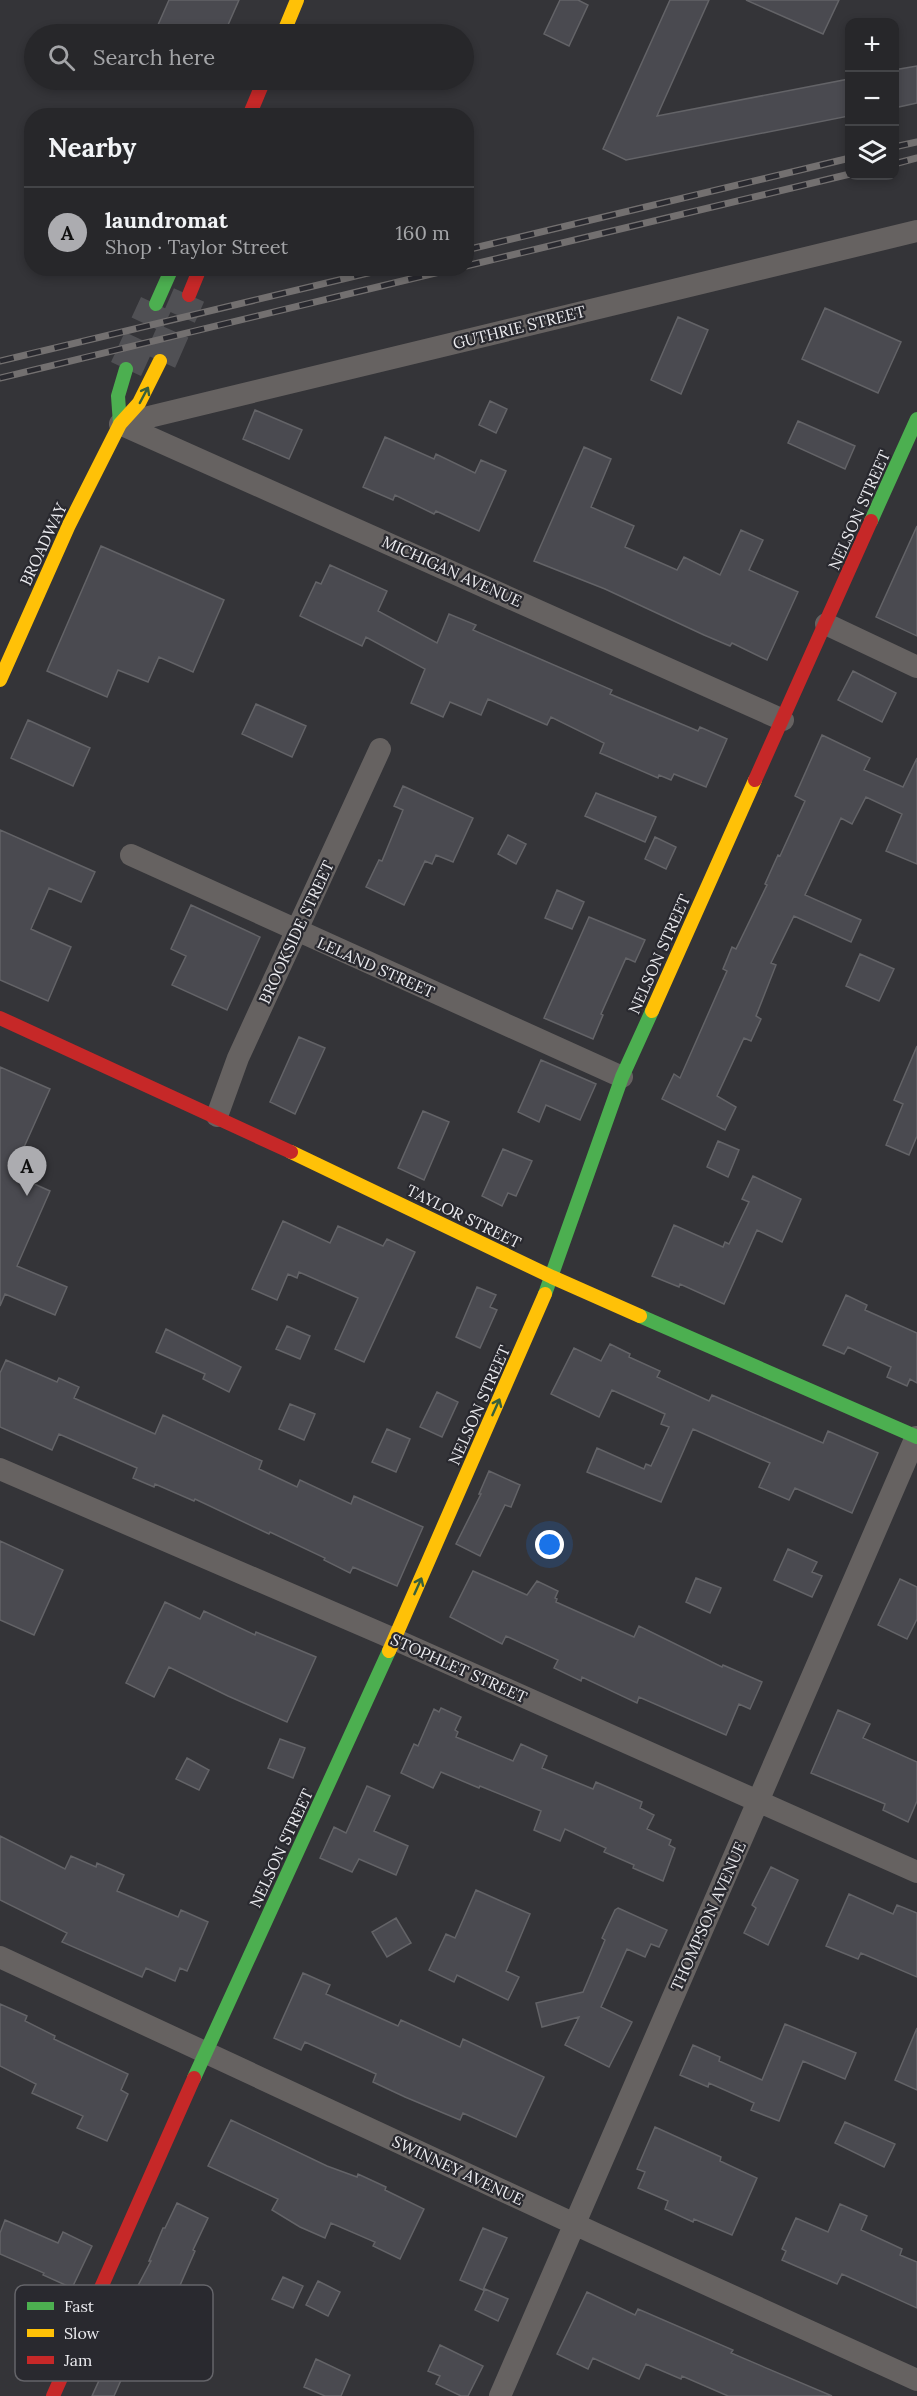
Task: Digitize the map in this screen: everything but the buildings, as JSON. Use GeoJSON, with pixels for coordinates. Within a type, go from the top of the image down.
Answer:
{"type":"FeatureCollection","features":[{"type":"Feature","properties":{"kind":"street"},"geometry":{"type":"LineString","coordinates":[[287,24],[297,0]]}},
{"type":"Feature","properties":{"kind":"street"},"geometry":{"type":"LineString","coordinates":[[252,108],[260,90]]}},
{"type":"Feature","properties":{"kind":"street","name":"GUTHRIE STREET"},"geometry":{"type":"LineString","coordinates":[[120,424],[917,231]]}},
{"type":"Feature","properties":{"kind":"street"},"geometry":{"type":"LineString","coordinates":[[156,304],[168,276]]}},
{"type":"Feature","properties":{"kind":"street"},"geometry":{"type":"LineString","coordinates":[[189,295],[197,276]]}},
{"type":"Feature","properties":{"kind":"street","name":"BROADWAY"},"geometry":{"type":"LineString","coordinates":[[0,680],[69,525],[120,424],[132,414],[139,404],[160,362]]}},
{"type":"Feature","properties":{"kind":"street"},"geometry":{"type":"LineString","coordinates":[[120,424],[117,412],[118,390],[126,369]]}},
{"type":"Feature","properties":{"kind":"street","name":"NELSON STREET"},"geometry":{"type":"LineString","coordinates":[[102,2285],[205,2052],[394,1639],[552,1277],[622,1077],[917,419]]}},
{"type":"Feature","properties":{"kind":"street","name":"MICHIGAN AVENUE"},"geometry":{"type":"LineString","coordinates":[[120,424],[783,720]]}},
{"type":"Feature","properties":{"kind":"street"},"geometry":{"type":"LineString","coordinates":[[826,624],[917,667]]}},
{"type":"Feature","properties":{"kind":"street","name":"BROOKSIDE STREET"},"geometry":{"type":"LineString","coordinates":[[217,1116],[238,1059],[380,749]]}},
{"type":"Feature","properties":{"kind":"street","name":"LELAND STREET"},"geometry":{"type":"LineString","coordinates":[[131,855],[296,932],[622,1077]]}},
{"type":"Feature","properties":{"kind":"street","name":"TAYLOR STREET"},"geometry":{"type":"LineString","coordinates":[[0,1018],[217,1116],[552,1277],[917,1437]]}},
{"type":"Feature","properties":{"kind":"street","name":"THOMPSON AVENUE"},"geometry":{"type":"LineString","coordinates":[[500,2396],[917,1437]]}},
{"type":"Feature","properties":{"kind":"street","name":"STOPHLET STREET"},"geometry":{"type":"LineString","coordinates":[[0,1469],[394,1639],[917,1872]]}},
{"type":"Feature","properties":{"kind":"street","name":"SWINNEY AVENUE"},"geometry":{"type":"LineString","coordinates":[[0,1957],[574,2224],[917,2380]]}},
{"type":"Feature","properties":{"kind":"street","name":"NELSON STREET"},"geometry":{"type":"LineString","coordinates":[[53,2396],[60,2381]]}},
{"type":"Feature","properties":{"kind":"tunnel"},"geometry":{"type":"LineString","coordinates":[[160,361],[189,295]]}},
{"type":"Feature","properties":{"kind":"tunnel"},"geometry":{"type":"LineString","coordinates":[[126,369],[156,304]]}},
{"type":"Feature","properties":{"kind":"railway"},"geometry":{"type":"LineString","coordinates":[[899,146],[917,142]]}},
{"type":"Feature","properties":{"kind":"railway"},"geometry":{"type":"LineString","coordinates":[[899,163],[917,158]]}},
{"type":"Feature","properties":{"kind":"railway"},"geometry":{"type":"LineString","coordinates":[[474,248],[845,159]]}},
{"type":"Feature","properties":{"kind":"railway"},"geometry":{"type":"LineString","coordinates":[[474,264],[845,175]]}},
{"type":"Feature","properties":{"kind":"railway"},"geometry":{"type":"LineString","coordinates":[[0,361],[356,276]]}},
{"type":"Feature","properties":{"kind":"railway"},"geometry":{"type":"LineString","coordinates":[[0,378],[423,276]]}},
{"type":"Feature","properties":{"kind":"traffic: fast"},"geometry":{"type":"LineString","coordinates":[[156,304],[168,276]]}},
{"type":"Feature","properties":{"kind":"traffic: fast"},"geometry":{"type":"LineString","coordinates":[[120,424],[118,396],[126,369]]}},
{"type":"Feature","properties":{"kind":"traffic: fast"},"geometry":{"type":"LineString","coordinates":[[871,521],[917,419]]}},
{"type":"Feature","properties":{"kind":"traffic: fast"},"geometry":{"type":"LineString","coordinates":[[545,1294],[622,1077],[652,1011]]}},
{"type":"Feature","properties":{"kind":"traffic: fast"},"geometry":{"type":"LineString","coordinates":[[640,1316],[917,1437]]}},
{"type":"Feature","properties":{"kind":"traffic: fast"},"geometry":{"type":"LineString","coordinates":[[194,2078],[389,1651]]}},
{"type":"Feature","properties":{"kind":"traffic: slow"},"geometry":{"type":"LineString","coordinates":[[287,24],[297,0]]}},
{"type":"Feature","properties":{"kind":"traffic: slow"},"geometry":{"type":"LineString","coordinates":[[0,680],[69,525],[120,424],[139,403],[160,361]]}},
{"type":"Feature","properties":{"kind":"traffic: slow"},"geometry":{"type":"LineString","coordinates":[[652,1011],[755,780]]}},
{"type":"Feature","properties":{"kind":"traffic: slow"},"geometry":{"type":"LineString","coordinates":[[291,1152],[552,1277],[640,1316]]}},
{"type":"Feature","properties":{"kind":"traffic: slow"},"geometry":{"type":"LineString","coordinates":[[389,1651],[545,1294]]}},
{"type":"Feature","properties":{"kind":"traffic: jam"},"geometry":{"type":"LineString","coordinates":[[252,108],[260,90]]}},
{"type":"Feature","properties":{"kind":"traffic: jam"},"geometry":{"type":"LineString","coordinates":[[189,295],[197,276]]}},
{"type":"Feature","properties":{"kind":"traffic: jam"},"geometry":{"type":"LineString","coordinates":[[755,780],[871,521]]}},
{"type":"Feature","properties":{"kind":"traffic: jam"},"geometry":{"type":"LineString","coordinates":[[0,1018],[291,1152]]}},
{"type":"Feature","properties":{"kind":"traffic: jam"},"geometry":{"type":"LineString","coordinates":[[102,2285],[194,2078]]}},
{"type":"Feature","properties":{"kind":"traffic: jam"},"geometry":{"type":"LineString","coordinates":[[53,2396],[60,2381]]}},
{"type":"Feature","properties":{"kind":"place","name":"laundromat"},"geometry":{"type":"Point","coordinates":[27,1196]}}]}
